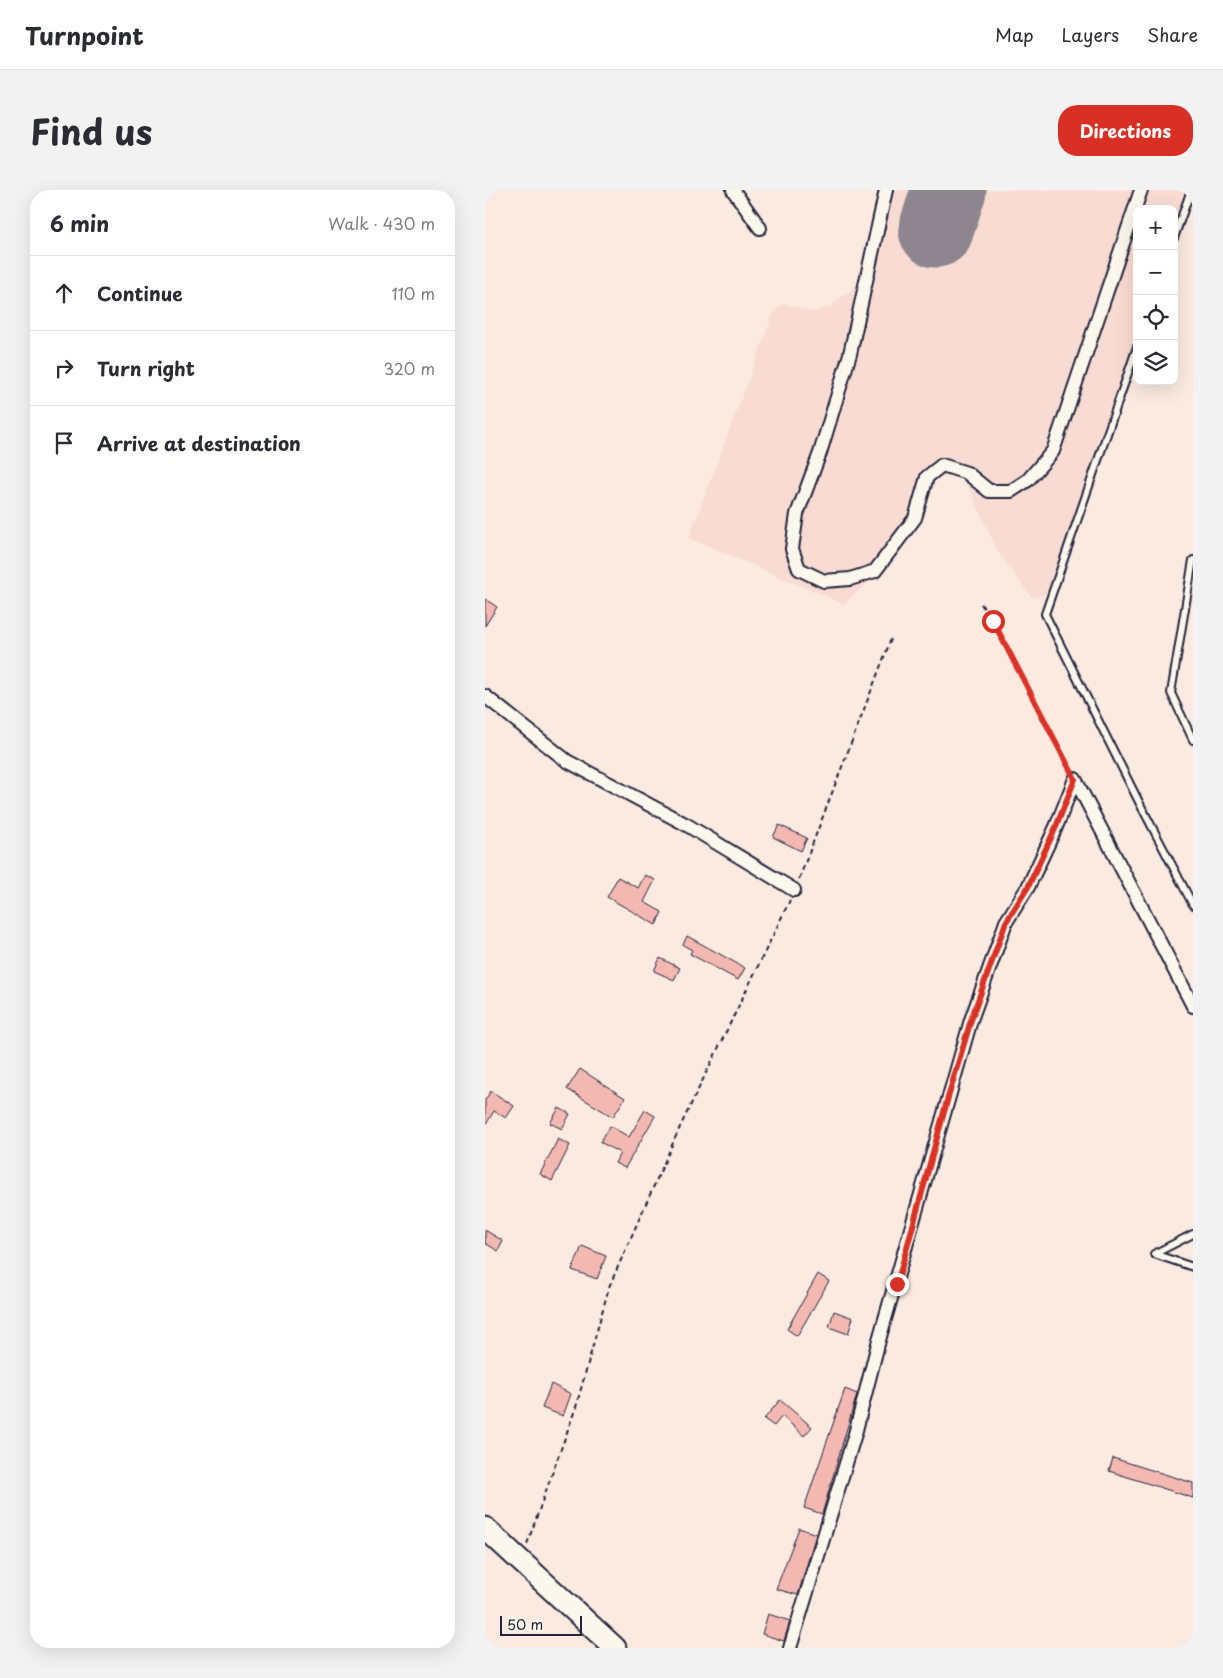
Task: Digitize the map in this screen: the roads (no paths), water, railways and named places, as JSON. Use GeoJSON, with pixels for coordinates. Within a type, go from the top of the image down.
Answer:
{"type":"FeatureCollection","features":[{"type":"Feature","properties":{"kind":"highway"},"geometry":{"type":"LineString","coordinates":[[485,1528],[615,1648]]}},
{"type":"Feature","properties":{"kind":"street"},"geometry":{"type":"LineString","coordinates":[[733,190],[760,228]]}},
{"type":"Feature","properties":{"kind":"street"},"geometry":{"type":"LineString","coordinates":[[886,190],[850,354],[820,453],[797,514],[792,549],[799,569],[824,581],[850,579],[875,571],[915,518],[927,477],[941,465],[967,473],[989,491],[1011,491],[1028,480],[1053,451],[1141,190]]}},
{"type":"Feature","properties":{"kind":"street"},"geometry":{"type":"LineString","coordinates":[[485,696],[567,762],[687,826],[795,890]]}},
{"type":"Feature","properties":{"kind":"street"},"geometry":{"type":"LineString","coordinates":[[790,1648],[851,1451],[879,1340],[971,1020],[1006,922],[1028,887],[1056,827],[1075,779],[1193,1006]]}},
{"type":"Feature","properties":{"kind":"lane"},"geometry":{"type":"LineString","coordinates":[[1178,227],[1191,190]]}},
{"type":"Feature","properties":{"kind":"lane"},"geometry":{"type":"LineString","coordinates":[[1133,359],[1045,614],[1193,905]]}},
{"type":"Feature","properties":{"kind":"lane"},"geometry":{"type":"LineString","coordinates":[[1193,560],[1171,693],[1193,740]]}},
{"type":"Feature","properties":{"kind":"lane"},"geometry":{"type":"LineString","coordinates":[[1193,1234],[1153,1254],[1193,1267]]}}]}
